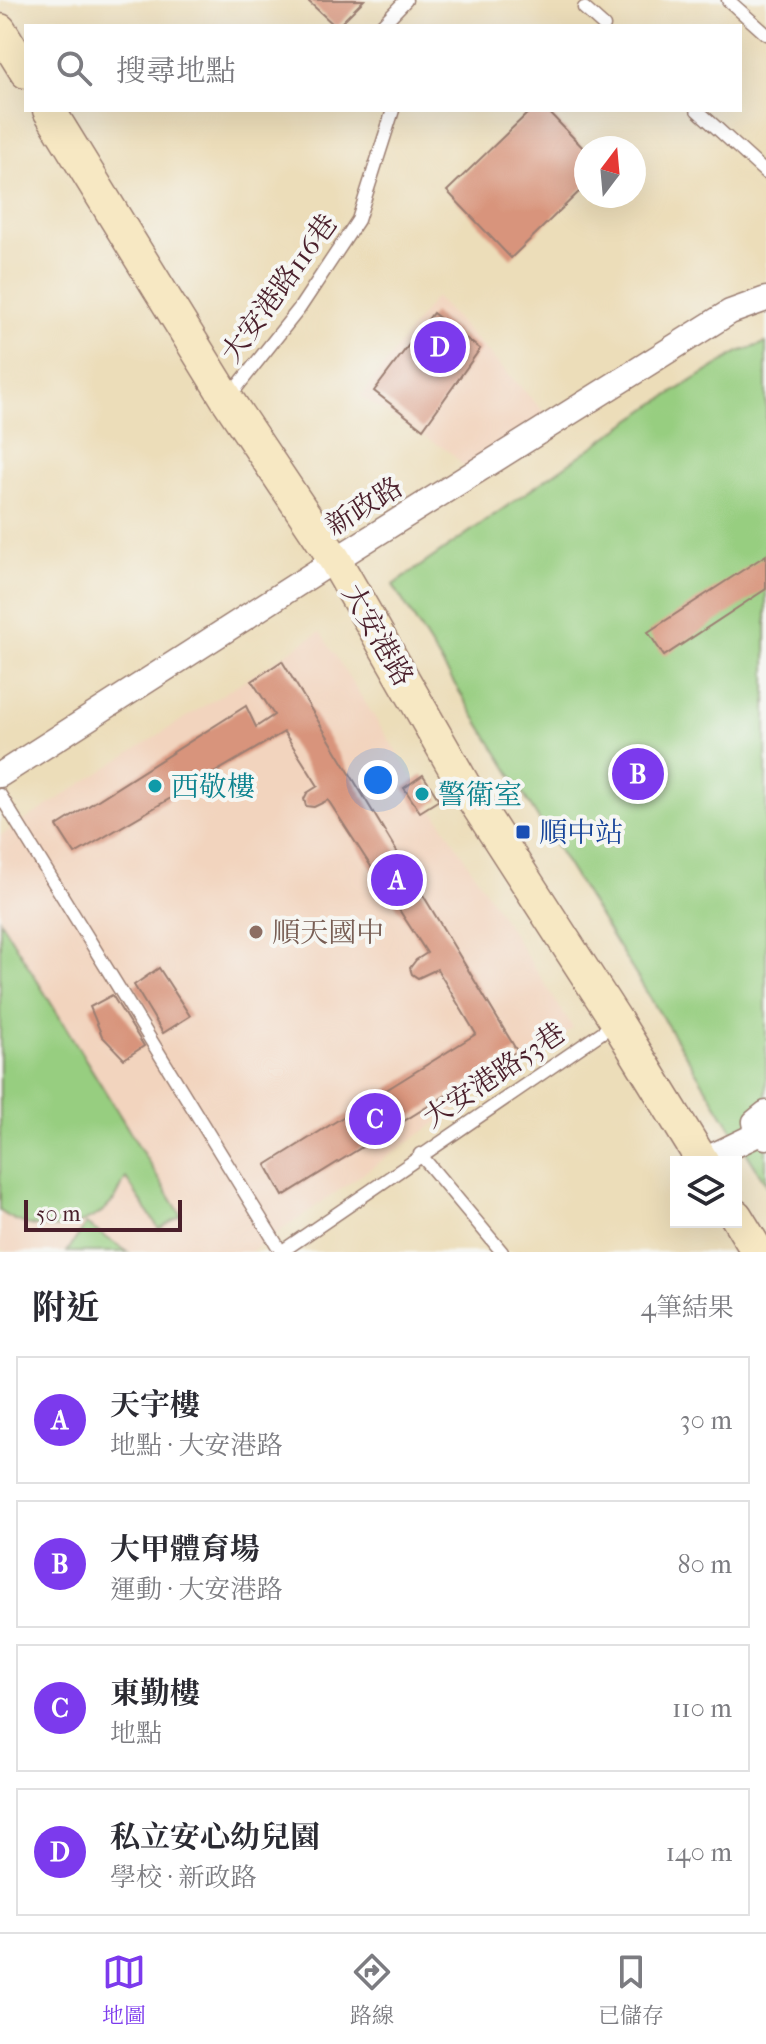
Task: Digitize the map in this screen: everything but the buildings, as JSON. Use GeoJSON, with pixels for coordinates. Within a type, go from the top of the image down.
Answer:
{"type":"FeatureCollection","features":[{"type":"Feature","properties":{"kind":"main road"},"geometry":{"type":"LineString","coordinates":[[0,30],[24,69]]}},
{"type":"Feature","properties":{"kind":"main road","name":"大安港路"},"geometry":{"type":"LineString","coordinates":[[50,112],[227,399],[335,560],[464,785],[699,1156]]}},
{"type":"Feature","properties":{"kind":"main road"},"geometry":{"type":"LineString","coordinates":[[742,1226],[758,1252]]}},
{"type":"Feature","properties":{"kind":"street","name":"新政路"},"geometry":{"type":"LineString","coordinates":[[0,775],[730,312],[766,299]]}},
{"type":"Feature","properties":{"kind":"street"},"geometry":{"type":"LineString","coordinates":[[714,1156],[763,1128]]}},
{"type":"Feature","properties":{"kind":"lane"},"geometry":{"type":"LineString","coordinates":[[383,24],[406,0]]}},
{"type":"Feature","properties":{"kind":"lane"},"geometry":{"type":"LineString","coordinates":[[728,0],[766,34]]}},
{"type":"Feature","properties":{"kind":"lane"},"geometry":{"type":"LineString","coordinates":[[584,8],[602,24]]}},
{"type":"Feature","properties":{"kind":"lane","name":"大安港路116巷"},"geometry":{"type":"LineString","coordinates":[[227,399],[299,309],[358,220],[392,112]]}},
{"type":"Feature","properties":{"kind":"lane"},"geometry":{"type":"LineString","coordinates":[[699,112],[766,173]]}},
{"type":"Feature","properties":{"kind":"lane"},"geometry":{"type":"LineString","coordinates":[[0,795],[279,1248]]}},
{"type":"Feature","properties":{"kind":"lane","name":"大安港路53巷"},"geometry":{"type":"LineString","coordinates":[[279,1248],[617,1022]]}},
{"type":"Feature","properties":{"kind":"lane"},"geometry":{"type":"LineString","coordinates":[[420,1154],[502,1252]]}},
{"type":"Feature","properties":{"kind":"shaded area"},"geometry":{"type":"Polygon","coordinates":[[[435,297],[549,417],[465,468],[451,453],[361,397],[435,297]]]}},
{"type":"Feature","properties":{"kind":"shaded area","name":"順天國中"},"geometry":{"type":"Polygon","coordinates":[[[320,632],[573,1028],[250,1252],[6,1252],[0,1248],[0,836],[320,632]]]}},
{"type":"Feature","properties":{"kind":"green space"},"geometry":{"type":"Polygon","coordinates":[[[766,343],[766,1184],[393,585],[653,405],[739,352],[766,343]]]}},
{"type":"Feature","properties":{"kind":"green space"},"geometry":{"type":"Polygon","coordinates":[[[0,920],[181,1215],[159,1229],[126,1178],[116,1198],[103,1211],[75,1225],[43,1227],[13,1219],[0,1211],[0,920]]]}},
{"type":"Feature","properties":{"kind":"green space"},"geometry":{"type":"Polygon","coordinates":[[[86,1224],[128,1252],[67,1252],[86,1224]]]}},
{"type":"Feature","properties":{"kind":"place","name":"私立安心幼兒園"},"geometry":{"type":"Point","coordinates":[440,347]}},
{"type":"Feature","properties":{"kind":"place","name":"大甲體育場"},"geometry":{"type":"Point","coordinates":[638,774]}},
{"type":"Feature","properties":{"kind":"place","name":"西敬樓"},"geometry":{"type":"Point","coordinates":[155,786]}},
{"type":"Feature","properties":{"kind":"place","name":"警衛室"},"geometry":{"type":"Point","coordinates":[422,794]}},
{"type":"Feature","properties":{"kind":"place","name":"順中站"},"geometry":{"type":"Point","coordinates":[523,832]}},
{"type":"Feature","properties":{"kind":"place","name":"天宇樓"},"geometry":{"type":"Point","coordinates":[397,880]}},
{"type":"Feature","properties":{"kind":"place","name":"順天國中"},"geometry":{"type":"Point","coordinates":[256,932]}},
{"type":"Feature","properties":{"kind":"place","name":"東勤樓"},"geometry":{"type":"Point","coordinates":[375,1119]}}]}
